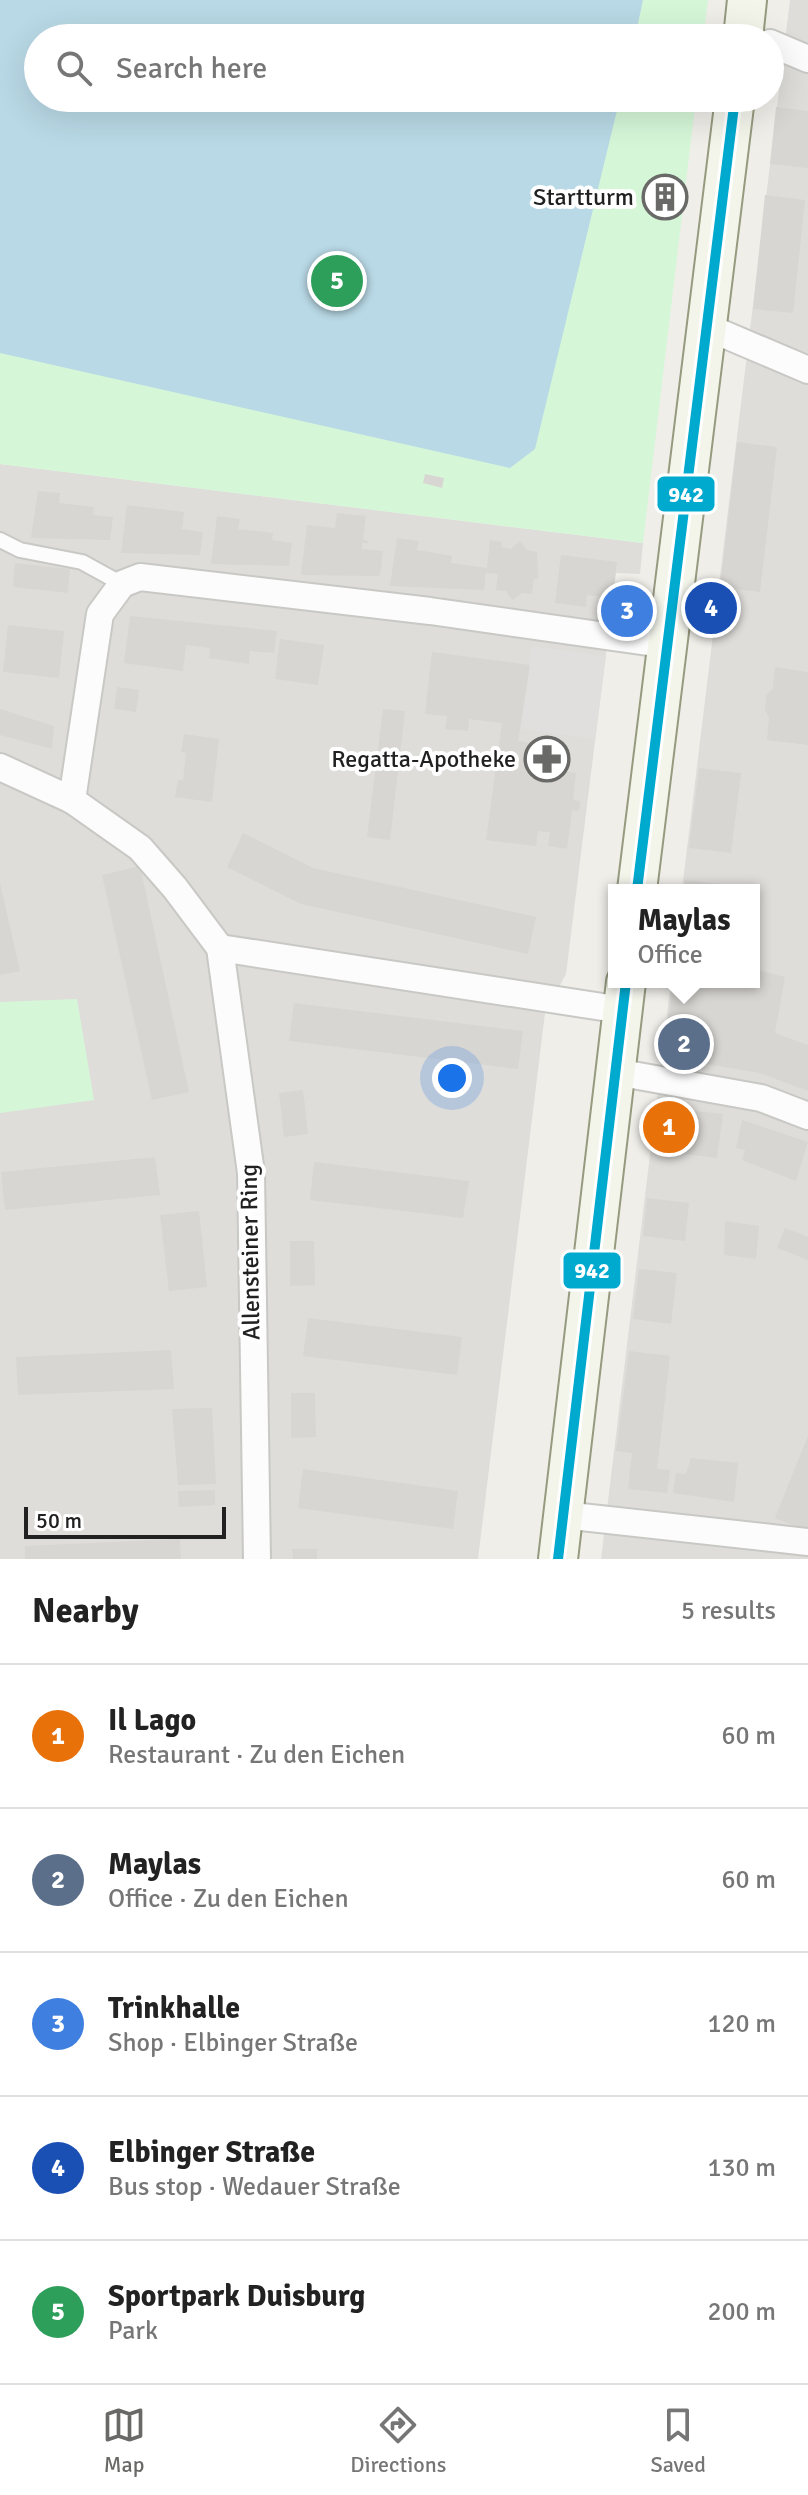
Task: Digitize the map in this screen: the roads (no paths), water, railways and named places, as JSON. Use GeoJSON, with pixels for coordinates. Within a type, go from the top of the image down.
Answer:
{"type":"FeatureCollection","features":[{"type":"Feature","properties":{"kind":"main road"},"geometry":{"type":"LineString","coordinates":[[638,884],[733,112]]}},
{"type":"Feature","properties":{"kind":"main road"},"geometry":{"type":"LineString","coordinates":[[558,1559],[624,996]]}},
{"type":"Feature","properties":{"kind":"street"},"geometry":{"type":"LineString","coordinates":[[784,47],[808,59]]}},
{"type":"Feature","properties":{"kind":"street"},"geometry":{"type":"LineString","coordinates":[[707,327],[808,370]]}},
{"type":"Feature","properties":{"kind":"street"},"geometry":{"type":"LineString","coordinates":[[72,800],[100,614],[122,584],[140,577],[430,611],[669,645]]}},
{"type":"Feature","properties":{"kind":"street","name":"Allensteiner Ring"},"geometry":{"type":"LineString","coordinates":[[0,767],[72,800],[140,848],[220,948],[251,1173],[257,1559]]}},
{"type":"Feature","properties":{"kind":"street"},"geometry":{"type":"LineString","coordinates":[[220,948],[624,996]]}},
{"type":"Feature","properties":{"kind":"street"},"geometry":{"type":"LineString","coordinates":[[616,1072],[761,1098],[808,1116]]}},
{"type":"Feature","properties":{"kind":"street"},"geometry":{"type":"LineString","coordinates":[[563,1515],[808,1542]]}},
{"type":"Feature","properties":{"kind":"lane"},"geometry":{"type":"LineString","coordinates":[[0,540],[20,550],[82,562],[122,584]]}},
{"type":"Feature","properties":{"kind":"water"},"geometry":{"type":"Polygon","coordinates":[[[0,0],[643,0],[638,24],[24,24],[24,112],[617,112],[535,449],[510,468],[0,353],[0,0]]]}},
{"type":"Feature","properties":{"kind":"place","name":"Startturm"},"geometry":{"type":"Point","coordinates":[665,197]}},
{"type":"Feature","properties":{"kind":"place","name":"Sportpark Duisburg"},"geometry":{"type":"Point","coordinates":[337,281]}},
{"type":"Feature","properties":{"kind":"place","name":"Elbinger Straße"},"geometry":{"type":"Point","coordinates":[711,608]}},
{"type":"Feature","properties":{"kind":"place","name":"Trinkhalle"},"geometry":{"type":"Point","coordinates":[627,611]}},
{"type":"Feature","properties":{"kind":"place","name":"Regatta-Apotheke"},"geometry":{"type":"Point","coordinates":[547,759]}},
{"type":"Feature","properties":{"kind":"place","name":"Maylas"},"geometry":{"type":"Point","coordinates":[684,1044]}},
{"type":"Feature","properties":{"kind":"place","name":"Il Lago"},"geometry":{"type":"Point","coordinates":[669,1127]}}]}
